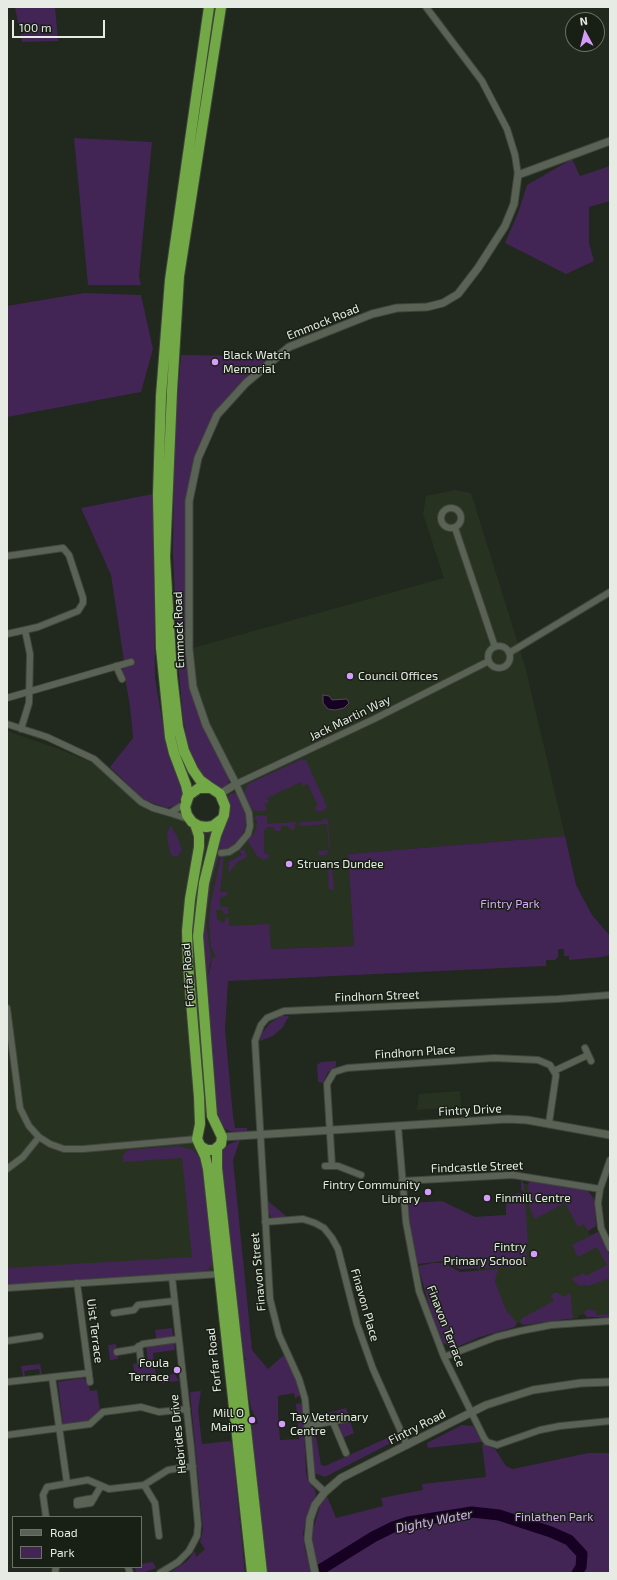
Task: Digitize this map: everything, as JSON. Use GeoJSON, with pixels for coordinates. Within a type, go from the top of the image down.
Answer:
{"type":"FeatureCollection","features":[{"type":"Feature","properties":{"kind":"highway"},"geometry":{"type":"LineString","coordinates":[[209,7],[170,280],[161,396],[158,495],[161,648],[170,736],[174,753],[188,794],[186,812],[192,822],[202,827],[210,827],[222,819],[225,806],[220,794],[200,780],[193,770],[184,751],[178,727],[172,676],[165,556],[178,276],[221,7]]}},
{"type":"Feature","properties":{"kind":"highway"},"geometry":{"type":"LineString","coordinates":[[186,802],[189,795],[199,788],[211,788]]}},
{"type":"Feature","properties":{"kind":"highway","name":"Forfar Road"},"geometry":{"type":"LineString","coordinates":[[220,1133],[212,1116],[198,936],[204,883],[216,835],[222,819]]}},
{"type":"Feature","properties":{"kind":"highway","name":"Forfar Road"},"geometry":{"type":"LineString","coordinates":[[192,822],[199,836],[199,847],[190,899],[187,930],[188,965],[199,1097],[199,1139],[208,1169],[220,1274],[225,1342],[252,1573]]}},
{"type":"Feature","properties":{"kind":"highway"},"geometry":{"type":"LineString","coordinates":[[209,1126],[220,1133],[221,1144],[217,1148],[207,1150],[199,1139],[203,1128],[209,1126]]}},
{"type":"Feature","properties":{"kind":"highway","name":"Forfar Road"},"geometry":{"type":"LineString","coordinates":[[217,1148],[217,1168],[262,1573]]}},
{"type":"Feature","properties":{"kind":"street","name":"Emmock Road"},"geometry":{"type":"LineString","coordinates":[[221,853],[229,852],[237,847],[246,838],[250,826],[248,813],[236,784],[206,725],[193,687],[189,649],[189,501],[198,458],[217,415],[246,383],[289,347],[372,314],[397,308],[427,307],[443,303],[458,294],[478,268],[505,226],[514,204],[518,175],[515,155],[507,129],[482,81],[426,7]]}},
{"type":"Feature","properties":{"kind":"street"},"geometry":{"type":"LineString","coordinates":[[518,175],[610,141]]}},
{"type":"Feature","properties":{"kind":"street"},"geometry":{"type":"LineString","coordinates":[[455,528],[495,647]]}},
{"type":"Feature","properties":{"kind":"street"},"geometry":{"type":"LineString","coordinates":[[7,556],[63,548],[70,555],[83,598],[83,603],[78,611],[38,627],[7,634]]}},
{"type":"Feature","properties":{"kind":"street"},"geometry":{"type":"LineString","coordinates":[[509,653],[610,592]]}},
{"type":"Feature","properties":{"kind":"street"},"geometry":{"type":"LineString","coordinates":[[21,729],[29,703],[30,691],[30,658],[25,630]]}},
{"type":"Feature","properties":{"kind":"street"},"geometry":{"type":"LineString","coordinates":[[495,647],[502,647],[509,653],[509,661],[503,667],[496,667],[489,661],[489,653],[495,647]]}},
{"type":"Feature","properties":{"kind":"street","name":"Jack Martin Way"},"geometry":{"type":"LineString","coordinates":[[220,794],[236,784],[374,719],[489,661]]}},
{"type":"Feature","properties":{"kind":"street"},"geometry":{"type":"LineString","coordinates":[[7,698],[131,662]]}},
{"type":"Feature","properties":{"kind":"street"},"geometry":{"type":"LineString","coordinates":[[116,666],[122,679]]}},
{"type":"Feature","properties":{"kind":"street"},"geometry":{"type":"LineString","coordinates":[[7,724],[53,740],[94,758],[142,802],[153,808],[181,815],[192,822]]}},
{"type":"Feature","properties":{"kind":"street"},"geometry":{"type":"LineString","coordinates":[[170,812],[186,802]]}},
{"type":"Feature","properties":{"kind":"street","name":"Findhorn Street"},"geometry":{"type":"LineString","coordinates":[[260,1134],[255,1041],[261,1025],[267,1018],[276,1013],[284,1011],[558,999],[610,995]]}},
{"type":"Feature","properties":{"kind":"street"},"geometry":{"type":"LineString","coordinates":[[7,1008],[20,1108],[29,1126],[39,1137],[50,1144],[64,1149],[83,1149],[199,1139]]}},
{"type":"Feature","properties":{"kind":"street"},"geometry":{"type":"LineString","coordinates":[[549,1123],[557,1079],[554,1071],[588,1055]]}},
{"type":"Feature","properties":{"kind":"street","name":"Findhorn Place"},"geometry":{"type":"LineString","coordinates":[[329,1130],[327,1084],[334,1072],[340,1069],[494,1058],[538,1060],[550,1065],[554,1071]]}},
{"type":"Feature","properties":{"kind":"street","name":"Fintry Drive"},"geometry":{"type":"LineString","coordinates":[[220,1133],[260,1134],[507,1119],[549,1123],[610,1134]]}},
{"type":"Feature","properties":{"kind":"street","name":"Finavon Terrace"},"geometry":{"type":"LineString","coordinates":[[398,1126],[406,1222],[413,1265],[428,1316],[444,1357],[484,1438],[487,1442],[497,1445],[540,1430],[560,1426],[610,1421]]}},
{"type":"Feature","properties":{"kind":"street"},"geometry":{"type":"LineString","coordinates":[[329,1130],[328,1166],[338,1166],[361,1175]]}},
{"type":"Feature","properties":{"kind":"street","name":"Finavon Street"},"geometry":{"type":"LineString","coordinates":[[260,1134],[270,1299],[273,1317],[279,1335],[299,1378],[304,1399],[312,1480],[325,1492]]}},
{"type":"Feature","properties":{"kind":"street"},"geometry":{"type":"LineString","coordinates":[[7,1169],[23,1157],[39,1137]]}},
{"type":"Feature","properties":{"kind":"street"},"geometry":{"type":"LineString","coordinates":[[610,1160],[600,1189],[598,1216],[601,1228],[610,1248]]}},
{"type":"Feature","properties":{"kind":"street","name":"Findcastle Street"},"geometry":{"type":"LineString","coordinates":[[402,1181],[513,1175],[600,1189]]}},
{"type":"Feature","properties":{"kind":"street","name":"Finavon Place"},"geometry":{"type":"LineString","coordinates":[[265,1222],[303,1219],[324,1228],[332,1238],[338,1249],[357,1324],[372,1369],[407,1445]]}},
{"type":"Feature","properties":{"kind":"street"},"geometry":{"type":"LineString","coordinates":[[7,1288],[220,1274]]}},
{"type":"Feature","properties":{"kind":"street","name":"Hebrides Drive"},"geometry":{"type":"LineString","coordinates":[[160,1573],[178,1562],[189,1552],[197,1536],[193,1466],[172,1277]]}},
{"type":"Feature","properties":{"kind":"street","name":"Uist Terrace"},"geometry":{"type":"LineString","coordinates":[[77,1283],[90,1382]]}},
{"type":"Feature","properties":{"kind":"street"},"geometry":{"type":"LineString","coordinates":[[114,1312],[134,1310],[138,1305],[174,1301]]}},
{"type":"Feature","properties":{"kind":"street"},"geometry":{"type":"LineString","coordinates":[[444,1357],[496,1337],[520,1331],[551,1325],[610,1321]]}},
{"type":"Feature","properties":{"kind":"street"},"geometry":{"type":"LineString","coordinates":[[7,1341],[40,1336]]}},
{"type":"Feature","properties":{"kind":"street"},"geometry":{"type":"LineString","coordinates":[[117,1352],[135,1349],[143,1344],[179,1339]]}},
{"type":"Feature","properties":{"kind":"street"},"geometry":{"type":"LineString","coordinates":[[139,1346],[141,1362]]}},
{"type":"Feature","properties":{"kind":"street"},"geometry":{"type":"LineString","coordinates":[[7,1382],[89,1374]]}},
{"type":"Feature","properties":{"kind":"street"},"geometry":{"type":"LineString","coordinates":[[52,1378],[67,1483]]}},
{"type":"Feature","properties":{"kind":"street","name":"Fintry Road"},"geometry":{"type":"LineString","coordinates":[[315,1573],[308,1539],[310,1519],[316,1505],[325,1492],[341,1478],[486,1405],[533,1390],[581,1383],[610,1382]]}},
{"type":"Feature","properties":{"kind":"street"},"geometry":{"type":"LineString","coordinates":[[7,1435],[90,1424],[103,1412],[141,1408],[158,1412],[187,1408]]}},
{"type":"Feature","properties":{"kind":"street"},"geometry":{"type":"LineString","coordinates":[[307,1426],[346,1419]]}},
{"type":"Feature","properties":{"kind":"street"},"geometry":{"type":"LineString","coordinates":[[333,1422],[346,1453]]}},
{"type":"Feature","properties":{"kind":"street"},"geometry":{"type":"LineString","coordinates":[[46,1516],[44,1490],[52,1485],[88,1480],[101,1486],[114,1489],[144,1485],[168,1470],[193,1466]]}},
{"type":"Feature","properties":{"kind":"street"},"geometry":{"type":"LineString","coordinates":[[144,1485],[155,1503],[159,1536]]}},
{"type":"Feature","properties":{"kind":"street"},"geometry":{"type":"LineString","coordinates":[[94,1498],[101,1486]]}},
{"type":"Feature","properties":{"kind":"shaded area"},"geometry":{"type":"Polygon","coordinates":[[[455,490],[471,493],[525,666],[565,836],[348,854],[354,946],[271,949],[271,956],[213,957],[213,963],[188,965],[198,1133],[220,1274],[7,1288],[7,731],[59,749],[108,769],[142,801],[170,813],[185,807],[192,822],[217,823],[223,797],[239,789],[206,725],[193,687],[189,649],[444,578],[423,514],[426,496],[455,490]]]}},
{"type":"Feature","properties":{"kind":"shaded area"},"geometry":{"type":"Polygon","coordinates":[[[323,695],[329,696],[332,700],[347,699],[349,703],[344,708],[335,710],[328,709],[323,703],[323,695]]]}},
{"type":"Feature","properties":{"kind":"shaded area"},"geometry":{"type":"Polygon","coordinates":[[[460,1091],[461,1107],[417,1110],[419,1094],[460,1091]]]}},
{"type":"Feature","properties":{"kind":"shaded area","name":"Fintry Primary School"},"geometry":{"type":"Polygon","coordinates":[[[521,1180],[524,1184],[528,1184],[530,1181],[587,1190],[594,1199],[596,1226],[588,1231],[590,1236],[598,1232],[610,1256],[610,1317],[586,1317],[584,1314],[579,1315],[578,1318],[524,1325],[517,1323],[515,1327],[477,1268],[460,1269],[457,1218],[506,1215],[506,1195],[523,1193],[523,1190],[521,1190],[521,1180]]]}},
{"type":"Feature","properties":{"kind":"green space"},"geometry":{"type":"Polygon","coordinates":[[[15,7],[55,7],[58,41],[22,42],[15,7]]]}},
{"type":"Feature","properties":{"kind":"green space"},"geometry":{"type":"Polygon","coordinates":[[[74,138],[152,142],[139,276],[141,285],[88,285],[74,138]]]}},
{"type":"Feature","properties":{"kind":"green space"},"geometry":{"type":"Polygon","coordinates":[[[572,159],[580,176],[610,166],[610,201],[589,207],[589,243],[594,261],[566,274],[505,243],[518,213],[527,185],[572,159]]]}},
{"type":"Feature","properties":{"kind":"green space"},"geometry":{"type":"Polygon","coordinates":[[[84,293],[141,295],[153,349],[141,392],[7,417],[7,306],[84,293]]]}},
{"type":"Feature","properties":{"kind":"green space"},"geometry":{"type":"Polygon","coordinates":[[[181,355],[244,356],[267,360],[244,381],[223,404],[187,491],[191,688],[229,779],[228,786],[220,790],[207,782],[189,754],[183,717],[178,661],[173,554],[174,440],[181,355]]]}},
{"type":"Feature","properties":{"kind":"green space"},"geometry":{"type":"Polygon","coordinates":[[[153,494],[155,678],[166,744],[180,783],[183,797],[177,805],[167,808],[144,800],[110,767],[133,738],[130,706],[125,678],[122,671],[123,667],[132,664],[131,659],[124,661],[111,575],[81,508],[153,494]]]}},
{"type":"Feature","properties":{"kind":"green space"},"geometry":{"type":"Polygon","coordinates":[[[300,760],[306,760],[327,807],[323,811],[317,811],[314,808],[318,806],[308,784],[303,786],[301,782],[267,798],[269,802],[264,804],[267,808],[265,811],[255,811],[250,807],[244,793],[248,784],[300,760]]]}},
{"type":"Feature","properties":{"kind":"green space","name":"Fintry Park"},"geometry":{"type":"Polygon","coordinates":[[[231,794],[237,794],[246,815],[245,828],[239,840],[228,848],[221,849],[211,883],[206,922],[211,958],[207,979],[213,957],[216,957],[211,947],[209,922],[211,902],[221,857],[224,856],[220,892],[227,892],[227,896],[220,897],[220,907],[228,907],[228,914],[224,914],[222,910],[216,910],[217,919],[224,923],[227,917],[229,917],[229,926],[269,924],[271,949],[354,946],[348,854],[565,836],[576,885],[592,915],[610,936],[610,955],[569,960],[569,956],[564,956],[564,949],[558,949],[558,957],[555,960],[546,960],[546,966],[228,981],[225,1030],[233,1116],[235,1128],[247,1128],[247,1131],[234,1132],[227,1130],[220,1124],[214,1105],[211,1066],[212,1038],[207,1019],[202,947],[208,882],[229,806],[227,798],[231,794]]]}},
{"type":"Feature","properties":{"kind":"green space"},"geometry":{"type":"Polygon","coordinates":[[[258,815],[267,816],[267,824],[296,822],[294,830],[291,830],[288,826],[282,826],[280,831],[276,831],[273,827],[267,827],[264,831],[264,854],[269,854],[268,858],[264,860],[258,857],[248,842],[250,835],[253,836],[256,829],[257,820],[253,819],[258,815]]]}},
{"type":"Feature","properties":{"kind":"green space"},"geometry":{"type":"Polygon","coordinates":[[[323,818],[328,820],[329,850],[327,824],[300,826],[300,822],[323,821],[323,818]]]}},
{"type":"Feature","properties":{"kind":"green space"},"geometry":{"type":"Polygon","coordinates":[[[171,826],[177,836],[182,850],[177,857],[171,855],[168,844],[167,832],[171,826]]]}},
{"type":"Feature","properties":{"kind":"green space"},"geometry":{"type":"Polygon","coordinates":[[[239,850],[245,850],[247,857],[237,862],[228,874],[229,861],[242,855],[239,850]]]}},
{"type":"Feature","properties":{"kind":"green space"},"geometry":{"type":"Polygon","coordinates":[[[329,850],[325,855],[319,855],[318,851],[329,850]]]}},
{"type":"Feature","properties":{"kind":"green space"},"geometry":{"type":"Polygon","coordinates":[[[328,868],[332,868],[334,889],[329,890],[328,868]]]}},
{"type":"Feature","properties":{"kind":"green space"},"geometry":{"type":"Polygon","coordinates":[[[281,1016],[289,1016],[283,1027],[273,1036],[260,1041],[262,1033],[270,1023],[281,1016]]]}},
{"type":"Feature","properties":{"kind":"green space"},"geometry":{"type":"Polygon","coordinates":[[[336,1061],[336,1066],[328,1072],[323,1083],[318,1082],[317,1065],[321,1062],[336,1061]]]}},
{"type":"Feature","properties":{"kind":"green space"},"geometry":{"type":"Polygon","coordinates":[[[240,1140],[233,1160],[252,1350],[268,1369],[284,1355],[294,1375],[300,1392],[299,1396],[295,1398],[294,1393],[278,1396],[278,1413],[280,1440],[299,1439],[296,1404],[300,1403],[303,1406],[306,1472],[308,1481],[315,1490],[316,1495],[306,1518],[303,1534],[305,1550],[311,1573],[266,1573],[251,1441],[252,1425],[258,1424],[251,1408],[248,1393],[246,1393],[243,1360],[246,1360],[243,1354],[220,1163],[222,1150],[229,1144],[240,1140]]]}},
{"type":"Feature","properties":{"kind":"green space"},"geometry":{"type":"Polygon","coordinates":[[[178,1146],[193,1150],[201,1160],[213,1263],[209,1269],[203,1272],[7,1285],[7,1268],[192,1257],[182,1158],[123,1162],[123,1155],[128,1150],[178,1146]]]}},
{"type":"Feature","properties":{"kind":"green space"},"geometry":{"type":"Polygon","coordinates":[[[521,1180],[524,1184],[528,1244],[526,1245],[527,1263],[525,1266],[460,1269],[445,1261],[417,1264],[412,1239],[408,1203],[442,1201],[475,1217],[506,1215],[506,1195],[523,1193],[523,1190],[521,1190],[521,1180]]]}},
{"type":"Feature","properties":{"kind":"green space"},"geometry":{"type":"Polygon","coordinates":[[[530,1181],[587,1190],[594,1199],[596,1226],[588,1231],[584,1224],[578,1227],[565,1203],[535,1219],[530,1209],[528,1184],[530,1181]]]}},
{"type":"Feature","properties":{"kind":"green space"},"geometry":{"type":"Polygon","coordinates":[[[268,1201],[286,1216],[286,1218],[271,1217],[269,1214],[268,1201]]]}},
{"type":"Feature","properties":{"kind":"green space"},"geometry":{"type":"Polygon","coordinates":[[[598,1232],[610,1256],[610,1278],[588,1286],[581,1285],[581,1287],[571,1279],[584,1273],[586,1276],[607,1265],[597,1247],[578,1257],[572,1245],[598,1232]]]}},
{"type":"Feature","properties":{"kind":"green space"},"geometry":{"type":"Polygon","coordinates":[[[433,1263],[444,1263],[460,1272],[499,1269],[495,1282],[506,1310],[517,1323],[515,1327],[480,1337],[454,1348],[443,1343],[431,1312],[418,1266],[433,1263]]]}},
{"type":"Feature","properties":{"kind":"green space"},"geometry":{"type":"Polygon","coordinates":[[[554,1293],[558,1293],[563,1297],[570,1293],[573,1318],[524,1325],[520,1323],[522,1318],[554,1301],[551,1296],[554,1293]]]}},
{"type":"Feature","properties":{"kind":"green space"},"geometry":{"type":"Polygon","coordinates":[[[589,1309],[596,1311],[596,1315],[610,1314],[610,1317],[586,1317],[584,1312],[589,1309]]]}},
{"type":"Feature","properties":{"kind":"green space"},"geometry":{"type":"Polygon","coordinates":[[[172,1328],[173,1337],[156,1339],[155,1330],[172,1328]]]}},
{"type":"Feature","properties":{"kind":"green space"},"geometry":{"type":"Polygon","coordinates":[[[174,1342],[175,1350],[153,1353],[156,1376],[175,1374],[179,1381],[162,1383],[161,1379],[136,1382],[133,1364],[148,1361],[146,1346],[174,1342]]]}},
{"type":"Feature","properties":{"kind":"green space"},"geometry":{"type":"Polygon","coordinates":[[[116,1344],[118,1359],[110,1360],[108,1345],[116,1344]]]}},
{"type":"Feature","properties":{"kind":"green space"},"geometry":{"type":"Polygon","coordinates":[[[40,1364],[42,1374],[40,1374],[39,1369],[24,1371],[25,1376],[23,1376],[21,1366],[40,1364]]]}},
{"type":"Feature","properties":{"kind":"green space"},"geometry":{"type":"Polygon","coordinates":[[[83,1378],[89,1384],[90,1391],[97,1390],[100,1410],[89,1421],[63,1425],[58,1382],[83,1378]]]}},
{"type":"Feature","properties":{"kind":"green space"},"geometry":{"type":"Polygon","coordinates":[[[201,1391],[198,1410],[202,1444],[230,1441],[232,1444],[245,1573],[170,1573],[187,1561],[195,1551],[196,1557],[205,1549],[200,1542],[203,1530],[190,1392],[201,1391]]]}},
{"type":"Feature","properties":{"kind":"green space"},"geometry":{"type":"Polygon","coordinates":[[[346,1408],[354,1433],[343,1438],[339,1425],[347,1421],[346,1415],[337,1417],[336,1412],[325,1415],[326,1419],[317,1421],[312,1420],[311,1417],[346,1408]]]}},
{"type":"Feature","properties":{"kind":"green space"},"geometry":{"type":"Polygon","coordinates":[[[462,1425],[473,1426],[482,1442],[428,1448],[427,1443],[462,1425]]]}},
{"type":"Feature","properties":{"kind":"green space"},"geometry":{"type":"Polygon","coordinates":[[[327,1429],[327,1431],[316,1436],[321,1465],[325,1466],[396,1434],[397,1436],[391,1443],[325,1477],[314,1473],[312,1432],[327,1429]]]}},
{"type":"Feature","properties":{"kind":"green space","name":"Finlathen Park"},"geometry":{"type":"Polygon","coordinates":[[[482,1444],[495,1449],[506,1466],[513,1469],[588,1453],[610,1453],[610,1573],[319,1573],[313,1548],[313,1530],[320,1506],[327,1496],[336,1518],[383,1506],[381,1498],[423,1490],[422,1484],[486,1477],[482,1444]]]}},
{"type":"Feature","properties":{"kind":"green space"},"geometry":{"type":"Polygon","coordinates":[[[153,1562],[156,1568],[145,1572],[136,1573],[135,1568],[142,1568],[142,1564],[153,1562]]]}},
{"type":"Feature","properties":{"kind":"waterway","name":"Dighty Water"},"geometry":{"type":"LineString","coordinates":[[315,1573],[373,1537],[393,1527],[408,1522],[472,1512],[499,1515],[551,1532],[569,1540],[582,1554],[581,1567],[577,1573]]}},
{"type":"Feature","properties":{"kind":"place","name":"Black Watch Memorial"},"geometry":{"type":"Point","coordinates":[215,362]}},
{"type":"Feature","properties":{"kind":"place","name":"Council Offices"},"geometry":{"type":"Point","coordinates":[350,676]}},
{"type":"Feature","properties":{"kind":"place","name":"Struans Dundee"},"geometry":{"type":"Point","coordinates":[289,864]}},
{"type":"Feature","properties":{"kind":"place","name":"Fintry Community Library"},"geometry":{"type":"Point","coordinates":[428,1192]}},
{"type":"Feature","properties":{"kind":"place","name":"Finmill Centre"},"geometry":{"type":"Point","coordinates":[487,1198]}},
{"type":"Feature","properties":{"kind":"place","name":"Fintry Primary School"},"geometry":{"type":"Point","coordinates":[534,1254]}},
{"type":"Feature","properties":{"kind":"place","name":"Foula Terrace"},"geometry":{"type":"Point","coordinates":[177,1370]}},
{"type":"Feature","properties":{"kind":"place","name":"Mill O Mains"},"geometry":{"type":"Point","coordinates":[252,1420]}},
{"type":"Feature","properties":{"kind":"place","name":"Tay Veterinary Centre"},"geometry":{"type":"Point","coordinates":[282,1424]}}]}
